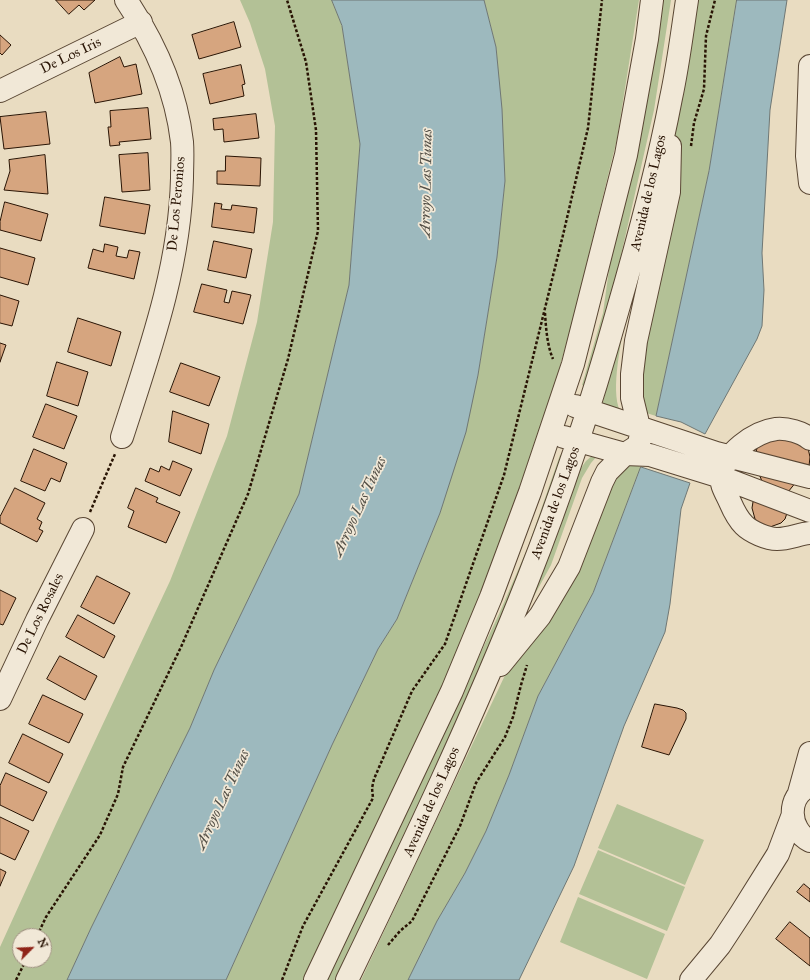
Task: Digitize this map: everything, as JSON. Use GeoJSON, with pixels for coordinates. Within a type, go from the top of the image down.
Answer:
{"type":"FeatureCollection","features":[{"type":"Feature","properties":{"kind":"street","name":"De Los Peronios"},"geometry":{"type":"LineString","coordinates":[[122,437],[156,332],[170,275],[179,226],[182,143],[176,105],[161,61],[141,22],[126,0]]}},
{"type":"Feature","properties":{"kind":"street","name":"Avenida de los Lagos"},"geometry":{"type":"LineString","coordinates":[[315,980],[452,692],[491,597],[530,492],[573,364],[626,155],[647,39],[652,0]]}},
{"type":"Feature","properties":{"kind":"street","name":"Avenida de los Lagos"},"geometry":{"type":"LineString","coordinates":[[347,980],[406,859],[486,682],[529,578],[578,441],[604,362],[641,232],[671,98],[687,0]]}},
{"type":"Feature","properties":{"kind":"street","name":"De Los Iris"},"geometry":{"type":"LineString","coordinates":[[0,91],[141,22]]}},
{"type":"Feature","properties":{"kind":"street"},"geometry":{"type":"LineString","coordinates":[[810,66],[807,156],[810,183]]}},
{"type":"Feature","properties":{"kind":"street"},"geometry":{"type":"LineString","coordinates":[[648,431],[632,398],[632,374],[636,341],[669,192],[671,98]]}},
{"type":"Feature","properties":{"kind":"street"},"geometry":{"type":"LineString","coordinates":[[560,402],[648,431],[810,511]]}},
{"type":"Feature","properties":{"kind":"street"},"geometry":{"type":"LineString","coordinates":[[719,465],[739,447],[758,435],[776,429],[794,431],[810,439]]}},
{"type":"Feature","properties":{"kind":"street"},"geometry":{"type":"LineString","coordinates":[[486,682],[540,616],[569,567],[607,472],[625,454],[640,443],[641,435],[648,431]]}},
{"type":"Feature","properties":{"kind":"street"},"geometry":{"type":"LineString","coordinates":[[550,433],[625,454],[650,454],[810,477]]}},
{"type":"Feature","properties":{"kind":"street"},"geometry":{"type":"LineString","coordinates":[[719,465],[724,488],[733,508],[744,525],[764,537],[777,539],[810,533]]}},
{"type":"Feature","properties":{"kind":"street","name":"De Los Rosales"},"geometry":{"type":"LineString","coordinates":[[0,699],[37,620],[83,529]]}},
{"type":"Feature","properties":{"kind":"street"},"geometry":{"type":"LineString","coordinates":[[810,753],[805,790],[795,800],[792,809],[794,825],[810,842]]}},
{"type":"Feature","properties":{"kind":"street"},"geometry":{"type":"LineString","coordinates":[[691,980],[720,945],[778,854],[792,817]]}},
{"type":"Feature","properties":{"kind":"street"},"geometry":{"type":"LineString","coordinates":[[778,854],[793,846],[810,842]]}},
{"type":"Feature","properties":{"kind":"path"},"geometry":{"type":"LineString","coordinates":[[41,928],[46,917],[100,834],[118,794],[123,767],[181,647],[248,494],[288,359],[318,231],[316,130],[306,62],[287,0]]}},
{"type":"Feature","properties":{"kind":"path"},"geometry":{"type":"LineString","coordinates":[[282,980],[302,926],[373,798],[372,788],[374,778],[412,691],[445,644],[504,475],[564,235],[588,128],[602,0]]}},
{"type":"Feature","properties":{"kind":"path"},"geometry":{"type":"LineString","coordinates":[[691,147],[694,123],[704,89],[706,36],[716,0]]}},
{"type":"Feature","properties":{"kind":"path"},"geometry":{"type":"LineString","coordinates":[[83,529],[122,437]]}},
{"type":"Feature","properties":{"kind":"path"},"geometry":{"type":"LineString","coordinates":[[385,950],[400,931],[412,921],[460,826],[476,783],[505,737],[513,717],[520,684],[530,660]]}},
{"type":"Feature","properties":{"kind":"path"},"geometry":{"type":"LineString","coordinates":[[16,980],[22,968]]}},
{"type":"Feature","properties":{"kind":"green space"},"geometry":{"type":"Polygon","coordinates":[[[240,0],[332,0],[342,26],[360,144],[349,285],[299,494],[214,670],[190,728],[91,928],[67,980],[0,980],[0,947],[170,581],[227,436],[257,322],[273,222],[275,126],[265,69],[250,23],[240,0]]]}},
{"type":"Feature","properties":{"kind":"green space"},"geometry":{"type":"Polygon","coordinates":[[[484,0],[639,0],[617,139],[574,315],[557,377],[516,510],[467,632],[420,736],[305,980],[226,980],[332,745],[378,649],[397,619],[440,513],[478,375],[497,257],[505,181],[496,47],[484,0]]]}},
{"type":"Feature","properties":{"kind":"green space"},"geometry":{"type":"Polygon","coordinates":[[[661,0],[671,0],[654,110],[614,286],[586,387],[582,385],[603,313],[611,255],[661,0]]]}},
{"type":"Feature","properties":{"kind":"green space"},"geometry":{"type":"Polygon","coordinates":[[[690,0],[737,0],[709,171],[656,416],[640,411],[636,374],[672,180],[676,105],[690,0]]]}},
{"type":"Feature","properties":{"kind":"green space"},"geometry":{"type":"Polygon","coordinates":[[[625,317],[616,378],[617,402],[620,411],[602,406],[625,317]]]}},
{"type":"Feature","properties":{"kind":"green space"},"geometry":{"type":"Polygon","coordinates":[[[563,453],[506,616],[337,980],[326,980],[499,614],[528,547],[560,455],[563,453]]]}},
{"type":"Feature","properties":{"kind":"green space"},"geometry":{"type":"Polygon","coordinates":[[[594,454],[598,455],[582,478],[551,565],[528,607],[579,471],[586,461],[594,454]]]}},
{"type":"Feature","properties":{"kind":"green space"},"geometry":{"type":"Polygon","coordinates":[[[631,463],[641,467],[593,593],[538,696],[509,775],[486,831],[465,873],[437,921],[408,980],[361,980],[507,671],[606,486],[631,463]]]}},
{"type":"Feature","properties":{"kind":"green space"},"geometry":{"type":"Polygon","coordinates":[[[617,804],[704,840],[685,885],[598,848],[617,804]]]}},
{"type":"Feature","properties":{"kind":"green space"},"geometry":{"type":"Polygon","coordinates":[[[598,850],[685,887],[667,931],[579,894],[598,850]]]}},
{"type":"Feature","properties":{"kind":"green space"},"geometry":{"type":"Polygon","coordinates":[[[578,897],[665,934],[647,979],[560,942],[578,897]]]}},
{"type":"Feature","properties":{"kind":"water","name":"Arroyo Las Tunas"},"geometry":{"type":"Polygon","coordinates":[[[332,0],[484,0],[496,47],[502,109],[505,181],[497,257],[478,375],[466,432],[440,513],[397,619],[378,649],[332,745],[226,980],[67,980],[91,928],[190,728],[214,670],[299,494],[349,285],[360,144],[342,26],[332,0]]]}},
{"type":"Feature","properties":{"kind":"water"},"geometry":{"type":"Polygon","coordinates":[[[737,0],[787,0],[770,110],[762,253],[764,290],[762,326],[757,339],[705,434],[681,422],[656,416],[709,171],[737,0]]]}},
{"type":"Feature","properties":{"kind":"water"},"geometry":{"type":"Polygon","coordinates":[[[641,467],[690,483],[681,509],[670,604],[665,632],[624,726],[574,866],[519,980],[408,980],[437,921],[465,873],[486,831],[509,775],[538,696],[593,593],[641,467]]]}},
{"type":"Feature","properties":{"kind":"building"},"geometry":{"type":"Polygon","coordinates":[[[56,0],[95,0],[84,10],[79,5],[69,14],[56,0]]]}},
{"type":"Feature","properties":{"kind":"building"},"geometry":{"type":"Polygon","coordinates":[[[234,22],[241,47],[199,59],[192,35],[234,22]]]}},
{"type":"Feature","properties":{"kind":"building"},"geometry":{"type":"Polygon","coordinates":[[[0,35],[11,45],[2,55],[0,53],[0,35]]]}},
{"type":"Feature","properties":{"kind":"building"},"geometry":{"type":"Polygon","coordinates":[[[120,57],[124,67],[136,64],[142,94],[95,103],[89,73],[120,57]]]}},
{"type":"Feature","properties":{"kind":"building"},"geometry":{"type":"Polygon","coordinates":[[[241,65],[245,84],[242,85],[244,96],[210,104],[203,74],[241,65]]]}},
{"type":"Feature","properties":{"kind":"building"},"geometry":{"type":"Polygon","coordinates":[[[148,108],[151,139],[119,142],[120,145],[110,146],[108,127],[111,127],[110,111],[148,108]]]}},
{"type":"Feature","properties":{"kind":"building"},"geometry":{"type":"Polygon","coordinates":[[[46,112],[50,144],[4,149],[0,117],[46,112]]]}},
{"type":"Feature","properties":{"kind":"building"},"geometry":{"type":"Polygon","coordinates":[[[256,114],[259,138],[224,142],[223,129],[214,130],[213,119],[256,114]]]}},
{"type":"Feature","properties":{"kind":"building"},"geometry":{"type":"Polygon","coordinates":[[[148,153],[150,190],[122,192],[119,155],[148,153]]]}},
{"type":"Feature","properties":{"kind":"building"},"geometry":{"type":"Polygon","coordinates":[[[45,155],[48,194],[4,190],[10,171],[9,160],[45,155]]]}},
{"type":"Feature","properties":{"kind":"building"},"geometry":{"type":"Polygon","coordinates":[[[226,156],[261,158],[260,186],[217,184],[217,171],[225,171],[226,156]]]}},
{"type":"Feature","properties":{"kind":"building"},"geometry":{"type":"Polygon","coordinates":[[[105,197],[150,205],[145,234],[100,226],[105,197]]]}},
{"type":"Feature","properties":{"kind":"building"},"geometry":{"type":"Polygon","coordinates":[[[5,202],[48,214],[41,241],[0,230],[0,222],[5,202]]]}},
{"type":"Feature","properties":{"kind":"building"},"geometry":{"type":"Polygon","coordinates":[[[215,203],[222,204],[221,209],[231,210],[232,205],[257,208],[254,233],[212,227],[215,203]]]}},
{"type":"Feature","properties":{"kind":"building"},"geometry":{"type":"Polygon","coordinates":[[[214,241],[252,249],[246,278],[208,270],[214,241]]]}},
{"type":"Feature","properties":{"kind":"building"},"geometry":{"type":"Polygon","coordinates":[[[105,244],[118,247],[116,256],[127,258],[129,250],[140,252],[134,279],[88,268],[93,249],[103,252],[105,244]]]}},
{"type":"Feature","properties":{"kind":"building"},"geometry":{"type":"Polygon","coordinates":[[[0,248],[35,258],[28,285],[0,277],[0,248]]]}},
{"type":"Feature","properties":{"kind":"building"},"geometry":{"type":"Polygon","coordinates":[[[202,284],[227,290],[224,302],[229,303],[232,291],[251,295],[243,324],[194,312],[202,284]]]}},
{"type":"Feature","properties":{"kind":"building"},"geometry":{"type":"Polygon","coordinates":[[[0,295],[19,301],[12,326],[0,323],[0,295]]]}},
{"type":"Feature","properties":{"kind":"building"},"geometry":{"type":"Polygon","coordinates":[[[78,318],[121,332],[111,366],[68,352],[78,318]]]}},
{"type":"Feature","properties":{"kind":"building"},"geometry":{"type":"Polygon","coordinates":[[[0,343],[6,345],[0,362],[0,343]]]}},
{"type":"Feature","properties":{"kind":"building"},"geometry":{"type":"Polygon","coordinates":[[[57,362],[88,372],[78,406],[47,396],[57,362]]]}},
{"type":"Feature","properties":{"kind":"building"},"geometry":{"type":"Polygon","coordinates":[[[181,363],[220,377],[209,406],[170,392],[181,363]]]}},
{"type":"Feature","properties":{"kind":"building"},"geometry":{"type":"Polygon","coordinates":[[[46,404],[77,416],[64,449],[33,437],[46,404]]]}},
{"type":"Feature","properties":{"kind":"building"},"geometry":{"type":"Polygon","coordinates":[[[173,411],[209,424],[201,454],[169,442],[173,411]]]}},
{"type":"Feature","properties":{"kind":"building"},"geometry":{"type":"Polygon","coordinates":[[[795,435],[808,448],[810,457],[809,466],[788,492],[787,513],[785,519],[781,523],[770,527],[759,523],[755,519],[752,508],[753,502],[764,486],[759,474],[755,457],[757,448],[762,441],[795,435]]]}},
{"type":"Feature","properties":{"kind":"building"},"geometry":{"type":"Polygon","coordinates":[[[34,449],[67,463],[60,482],[51,478],[45,491],[21,481],[34,449]]]}},
{"type":"Feature","properties":{"kind":"building"},"geometry":{"type":"Polygon","coordinates":[[[173,461],[192,469],[180,496],[145,481],[150,468],[159,472],[161,466],[169,470],[173,461]]]}},
{"type":"Feature","properties":{"kind":"building"},"geometry":{"type":"Polygon","coordinates":[[[15,488],[45,503],[37,519],[42,522],[39,529],[43,531],[37,542],[0,523],[0,517],[15,488]]]}},
{"type":"Feature","properties":{"kind":"building"},"geometry":{"type":"Polygon","coordinates":[[[136,488],[158,498],[156,502],[180,512],[166,543],[128,527],[134,511],[128,508],[136,488]]]}},
{"type":"Feature","properties":{"kind":"building"},"geometry":{"type":"Polygon","coordinates":[[[97,576],[130,593],[114,624],[81,607],[97,576]]]}},
{"type":"Feature","properties":{"kind":"building"},"geometry":{"type":"Polygon","coordinates":[[[0,590],[16,598],[3,625],[0,624],[0,590]]]}},
{"type":"Feature","properties":{"kind":"building"},"geometry":{"type":"Polygon","coordinates":[[[78,615],[115,636],[104,658],[66,637],[78,615]]]}},
{"type":"Feature","properties":{"kind":"building"},"geometry":{"type":"Polygon","coordinates":[[[60,656],[97,676],[85,700],[47,679],[60,656]]]}},
{"type":"Feature","properties":{"kind":"building"},"geometry":{"type":"Polygon","coordinates":[[[43,695],[83,714],[69,743],[29,724],[43,695]]]}},
{"type":"Feature","properties":{"kind":"building"},"geometry":{"type":"Polygon","coordinates":[[[655,704],[677,708],[686,713],[686,719],[669,755],[642,747],[655,704]]]}},
{"type":"Feature","properties":{"kind":"building"},"geometry":{"type":"Polygon","coordinates":[[[23,734],[63,754],[49,783],[9,763],[23,734]]]}},
{"type":"Feature","properties":{"kind":"building"},"geometry":{"type":"Polygon","coordinates":[[[6,773],[47,792],[33,821],[0,805],[0,786],[6,773]]]}},
{"type":"Feature","properties":{"kind":"building"},"geometry":{"type":"Polygon","coordinates":[[[0,817],[29,831],[15,860],[0,853],[0,817]]]}},
{"type":"Feature","properties":{"kind":"building"},"geometry":{"type":"Polygon","coordinates":[[[0,869],[6,872],[0,886],[0,869]]]}},
{"type":"Feature","properties":{"kind":"building"},"geometry":{"type":"Polygon","coordinates":[[[804,884],[810,889],[810,902],[797,892],[804,884]]]}},
{"type":"Feature","properties":{"kind":"building"},"geometry":{"type":"Polygon","coordinates":[[[790,922],[810,938],[810,966],[776,939],[790,922]]]}}]}
